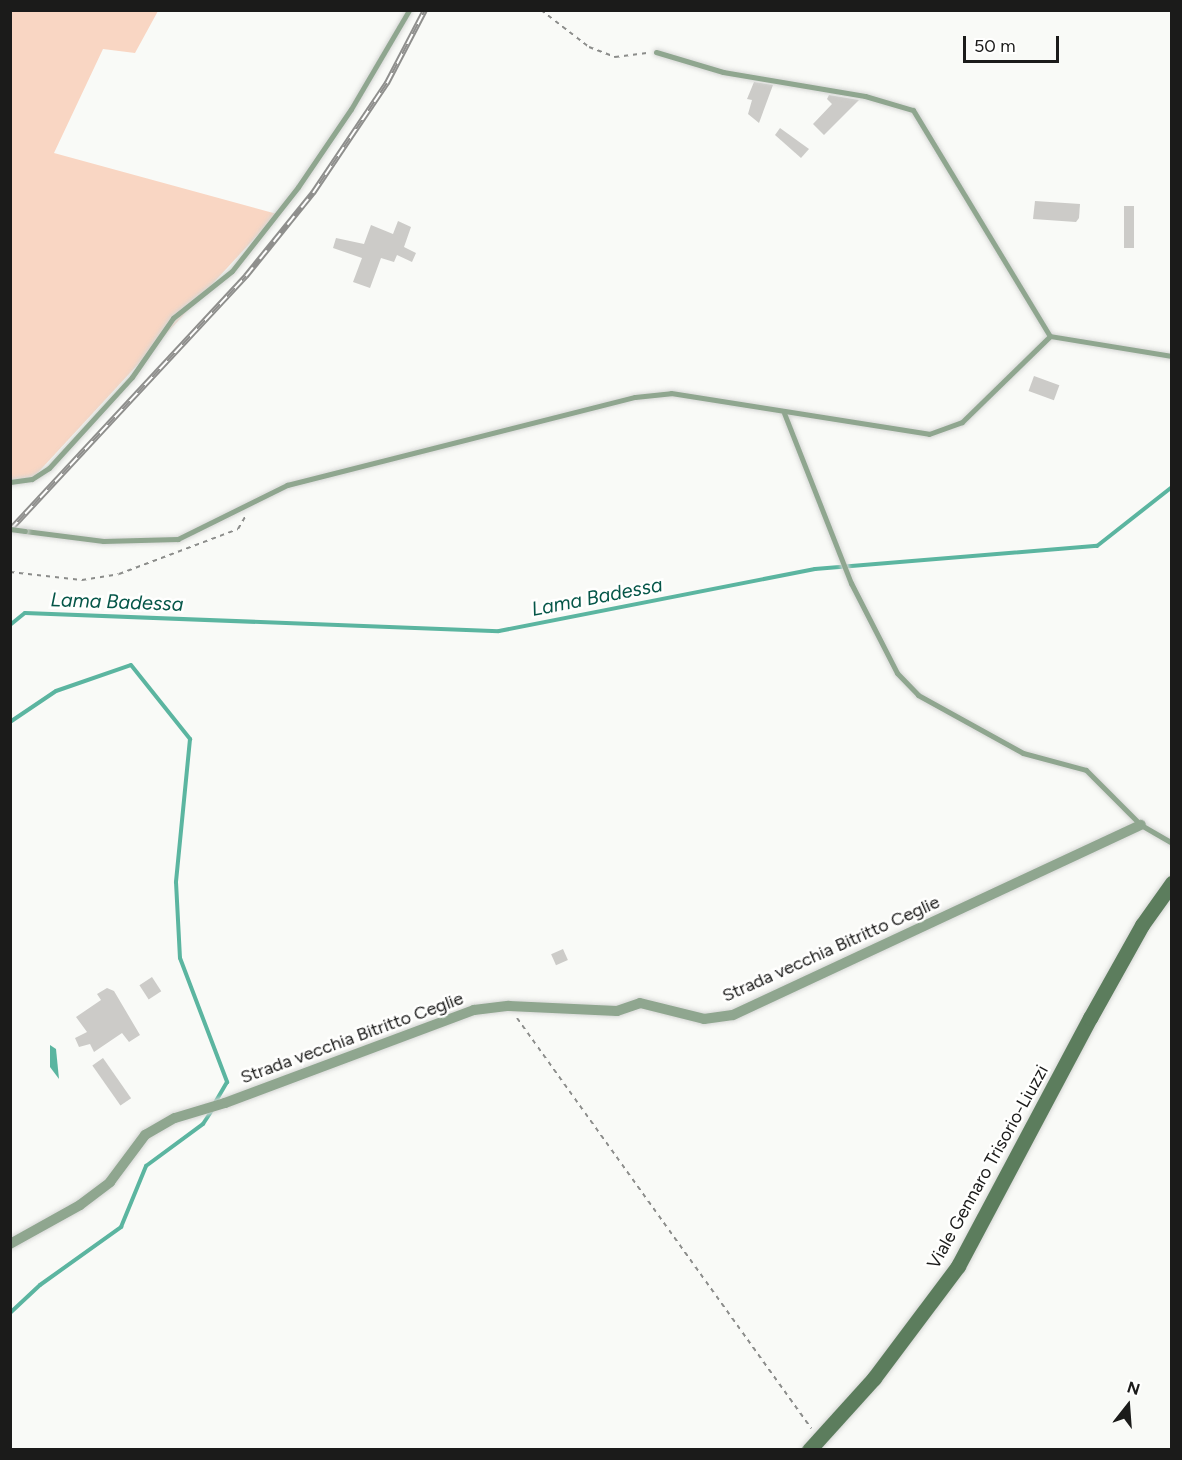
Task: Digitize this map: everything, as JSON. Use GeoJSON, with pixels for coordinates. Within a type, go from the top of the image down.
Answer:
{"type":"FeatureCollection","features":[{"type":"Feature","properties":{"kind":"main road","name":"Viale Gennaro Trisorio-Liuzzi"},"geometry":{"type":"LineString","coordinates":[[809,1449],[874,1378],[958,1266],[1090,1018],[1142,925],[1172,883]]}},
{"type":"Feature","properties":{"kind":"street","name":"Strada vecchia Bitritto Ceglie"},"geometry":{"type":"LineString","coordinates":[[10,1244],[80,1205],[110,1182],[158,1125],[474,1010],[509,1006],[617,1011],[640,1003],[704,1019],[733,1015],[1140,825]]}},
{"type":"Feature","properties":{"kind":"lane"},"geometry":{"type":"LineString","coordinates":[[10,482],[32,479],[49,468],[132,377],[173,318],[232,271],[298,187],[338,129],[409,10]]}},
{"type":"Feature","properties":{"kind":"lane"},"geometry":{"type":"LineString","coordinates":[[656,52],[723,72],[865,96],[913,110],[1050,336],[1172,356]]}},
{"type":"Feature","properties":{"kind":"lane"},"geometry":{"type":"LineString","coordinates":[[10,529],[103,541],[178,539],[249,506],[262,495],[297,482],[635,397],[670,393],[784,413],[929,434],[962,422],[1050,336]]}},
{"type":"Feature","properties":{"kind":"lane"},"geometry":{"type":"LineString","coordinates":[[784,413],[851,583],[897,673],[918,695],[1023,753],[1086,770],[1140,825],[1172,843]]}},
{"type":"Feature","properties":{"kind":"path"},"geometry":{"type":"LineString","coordinates":[[541,10],[589,47],[615,57],[656,52]]}},
{"type":"Feature","properties":{"kind":"path"},"geometry":{"type":"LineString","coordinates":[[10,572],[82,580],[120,574],[238,529],[249,506]]}},
{"type":"Feature","properties":{"kind":"path"},"geometry":{"type":"LineString","coordinates":[[509,1006],[793,1406],[822,1436]]}},
{"type":"Feature","properties":{"kind":"shaded area"},"geometry":{"type":"Polygon","coordinates":[[[10,11],[158,11],[135,53],[103,49],[54,153],[277,214],[32,479],[10,480],[10,11]]]}},
{"type":"Feature","properties":{"kind":"shaded area"},"geometry":{"type":"Polygon","coordinates":[[[50,1045],[56,1049],[59,1079],[50,1067],[50,1045]]]}},
{"type":"Feature","properties":{"kind":"building"},"geometry":{"type":"Polygon","coordinates":[[[754,82],[773,85],[759,123],[748,114],[752,100],[747,99],[754,82]]]}},
{"type":"Feature","properties":{"kind":"building"},"geometry":{"type":"Polygon","coordinates":[[[829,95],[859,100],[824,135],[813,124],[832,104],[827,99],[829,95]]]}},
{"type":"Feature","properties":{"kind":"building"},"geometry":{"type":"Polygon","coordinates":[[[780,128],[809,149],[801,158],[775,135],[780,128]]]}},
{"type":"Feature","properties":{"kind":"building"},"geometry":{"type":"Polygon","coordinates":[[[1035,201],[1080,204],[1079,218],[1076,222],[1033,219],[1035,201]]]}},
{"type":"Feature","properties":{"kind":"building"},"geometry":{"type":"Polygon","coordinates":[[[1124,206],[1134,206],[1134,248],[1124,248],[1124,206]]]}},
{"type":"Feature","properties":{"kind":"building"},"geometry":{"type":"Polygon","coordinates":[[[398,221],[411,227],[404,247],[416,253],[412,262],[397,255],[394,262],[381,258],[370,288],[353,282],[362,258],[333,248],[336,238],[364,244],[371,225],[393,234],[398,221]]]}},
{"type":"Feature","properties":{"kind":"building"},"geometry":{"type":"Polygon","coordinates":[[[1034,376],[1059,385],[1054,400],[1029,391],[1034,376]]]}},
{"type":"Feature","properties":{"kind":"building"},"geometry":{"type":"Polygon","coordinates":[[[563,949],[568,960],[556,965],[551,954],[563,949]]]}},
{"type":"Feature","properties":{"kind":"building"},"geometry":{"type":"Polygon","coordinates":[[[152,977],[161,991],[149,999],[139,985],[152,977]]]}},
{"type":"Feature","properties":{"kind":"building"},"geometry":{"type":"Polygon","coordinates":[[[107,988],[114,991],[140,1035],[129,1042],[122,1033],[94,1052],[90,1044],[79,1047],[75,1038],[87,1032],[76,1017],[101,1000],[97,994],[107,988]]]}},
{"type":"Feature","properties":{"kind":"building"},"geometry":{"type":"Polygon","coordinates":[[[103,1058],[131,1098],[120,1106],[92,1065],[103,1058]]]}},
{"type":"Feature","properties":{"kind":"waterway","name":"Lama Badessa"},"geometry":{"type":"LineString","coordinates":[[10,625],[25,613],[499,631],[815,569],[1097,546],[1172,487]]}},
{"type":"Feature","properties":{"kind":"waterway","name":"Lama Badessa"},"geometry":{"type":"LineString","coordinates":[[10,722],[56,691],[131,665],[190,739],[176,882],[180,958],[227,1082],[215,1103]]}},
{"type":"Feature","properties":{"kind":"waterway","name":"Lama Badessa"},"geometry":{"type":"LineString","coordinates":[[10,1313],[40,1285],[121,1227],[146,1166],[203,1124],[212,1110]]}},
{"type":"Feature","properties":{"kind":"railway"},"geometry":{"type":"LineString","coordinates":[[10,530],[246,276],[313,193],[387,83],[425,10]]}}]}
